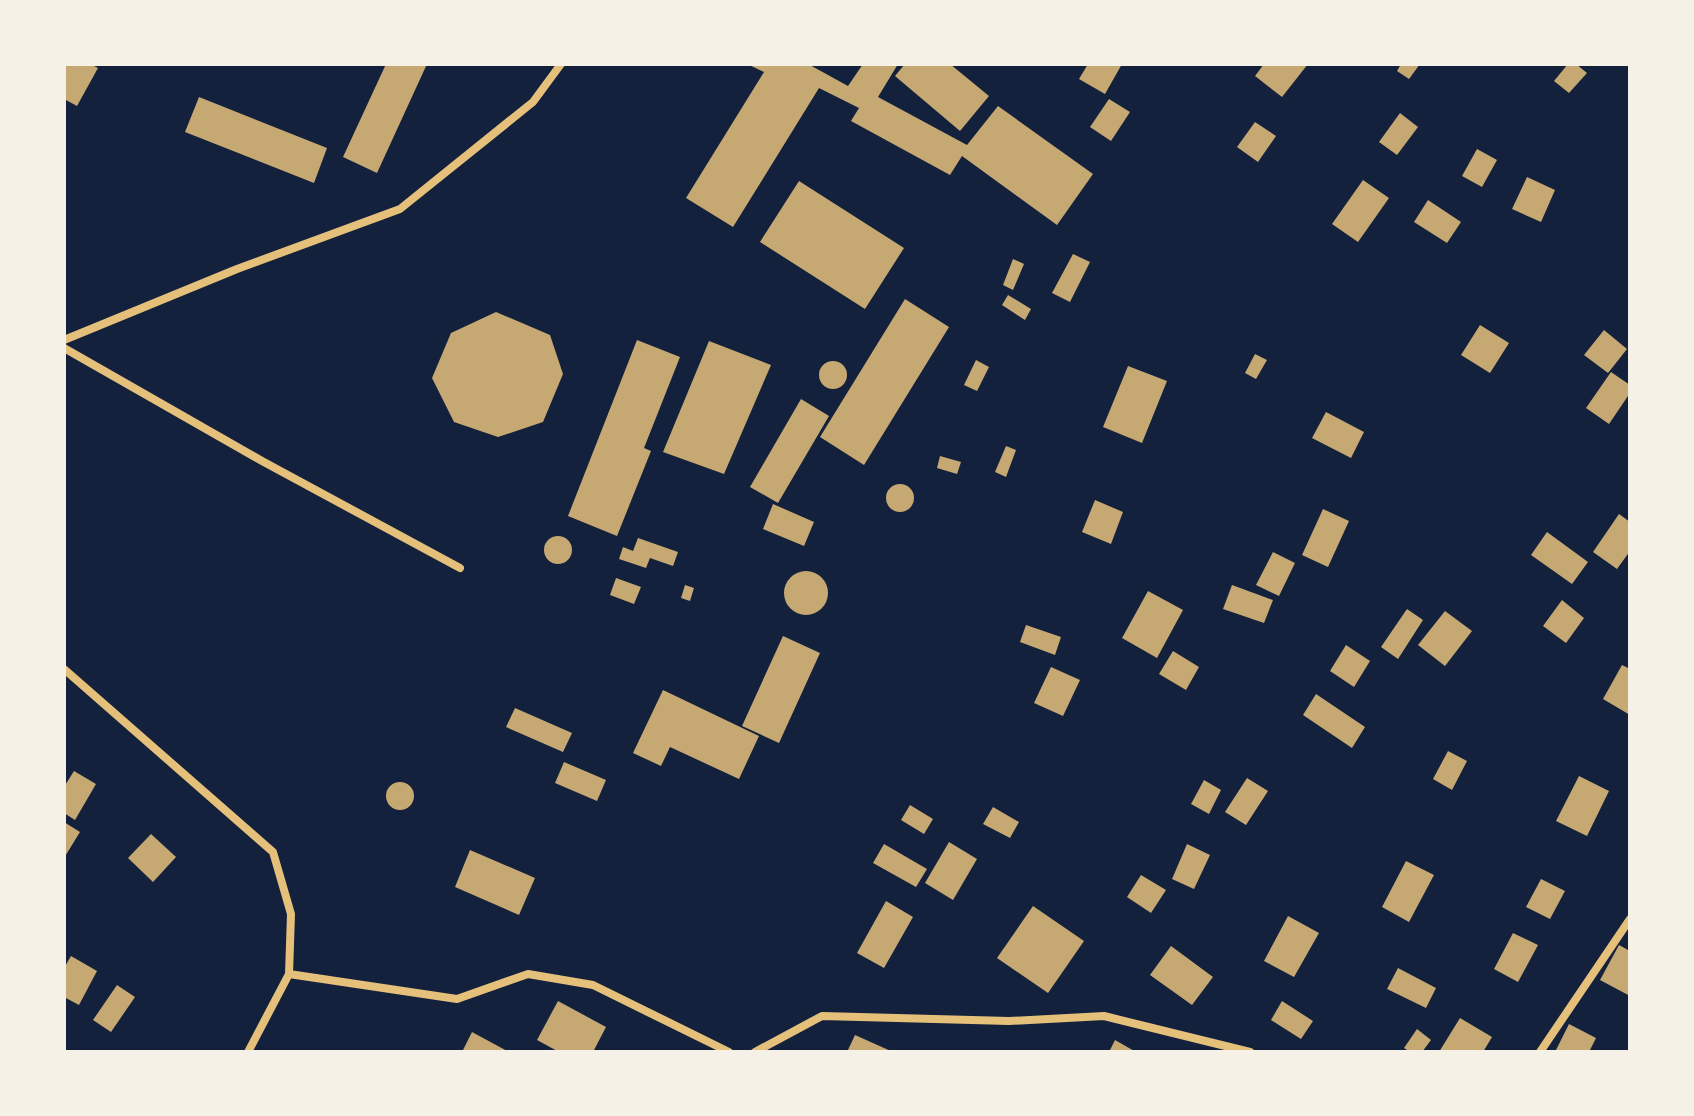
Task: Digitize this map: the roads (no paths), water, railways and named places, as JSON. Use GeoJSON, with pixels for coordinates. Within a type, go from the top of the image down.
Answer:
{"type":"FeatureCollection","features":[{"type":"Feature","properties":{"kind":"street"},"geometry":{"type":"LineString","coordinates":[[64,340],[237,269],[400,209],[533,102],[561,64]]}},
{"type":"Feature","properties":{"kind":"street"},"geometry":{"type":"LineString","coordinates":[[64,348],[262,461],[460,568]]}},
{"type":"Feature","properties":{"kind":"street"},"geometry":{"type":"LineString","coordinates":[[64,669],[273,852],[291,914],[289,974],[248,1052]]}},
{"type":"Feature","properties":{"kind":"street"},"geometry":{"type":"LineString","coordinates":[[1540,1052],[1630,919]]}},
{"type":"Feature","properties":{"kind":"street"},"geometry":{"type":"LineString","coordinates":[[289,974],[457,999],[528,974],[593,985],[729,1052]]}},
{"type":"Feature","properties":{"kind":"street"},"geometry":{"type":"LineString","coordinates":[[755,1052],[822,1016],[1009,1021],[1104,1016],[1250,1052]]}}]}
